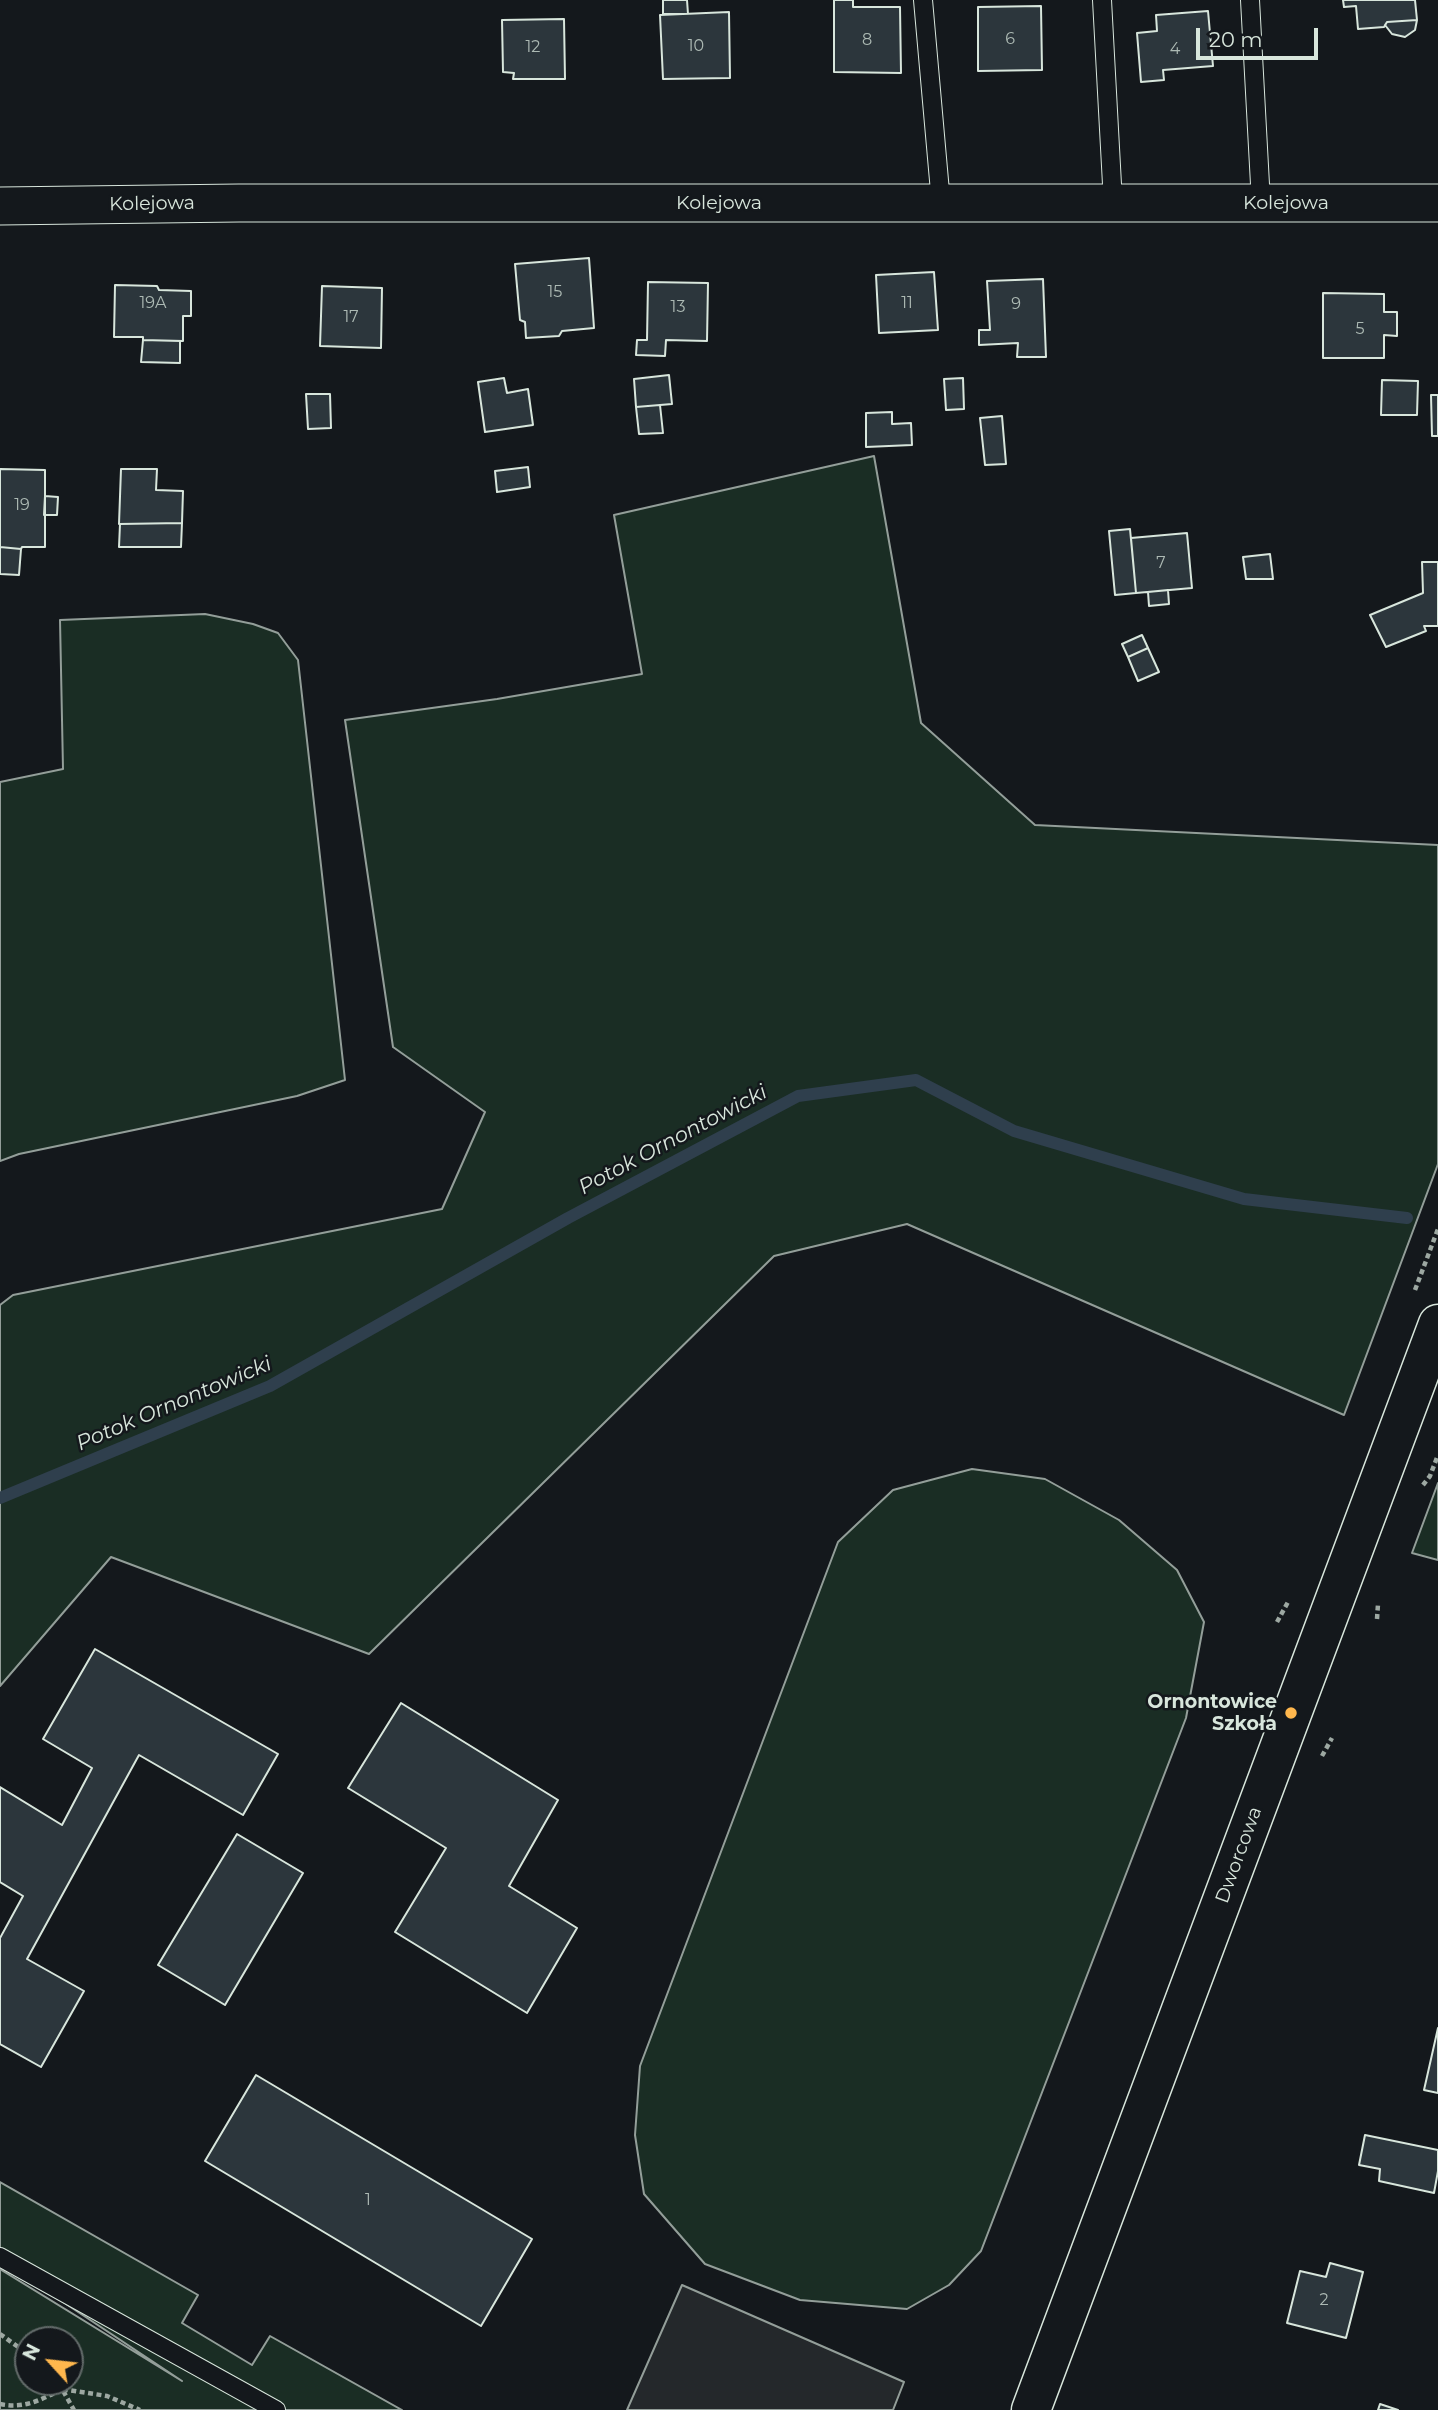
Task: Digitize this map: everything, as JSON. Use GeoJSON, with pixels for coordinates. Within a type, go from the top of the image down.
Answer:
{"type":"FeatureCollection","features":[{"type":"Feature","properties":{"kind":"street","name":"Kolejowa"},"geometry":{"type":"LineString","coordinates":[[0,206],[239,203],[1438,203]]}},
{"type":"Feature","properties":{"kind":"street","name":"Dworcowa"},"geometry":{"type":"LineString","coordinates":[[1038,2402],[1438,1324]]}},
{"type":"Feature","properties":{"kind":"lane"},"geometry":{"type":"LineString","coordinates":[[923,0],[941,203]]}},
{"type":"Feature","properties":{"kind":"lane"},"geometry":{"type":"LineString","coordinates":[[1101,0],[1113,203]]}},
{"type":"Feature","properties":{"kind":"lane"},"geometry":{"type":"LineString","coordinates":[[1250,0],[1261,203]]}},
{"type":"Feature","properties":{"kind":"lane"},"geometry":{"type":"LineString","coordinates":[[0,2257],[276,2410]]}},
{"type":"Feature","properties":{"kind":"path"},"geometry":{"type":"LineString","coordinates":[[84,2392],[107,2396],[140,2410]]}},
{"type":"Feature","properties":{"kind":"path"},"geometry":{"type":"LineString","coordinates":[[0,2404],[14,2407],[36,2403],[49,2396]]}},
{"type":"Feature","properties":{"kind":"green space"},"geometry":{"type":"Polygon","coordinates":[[[874,456],[921,723],[1035,825],[1438,845],[1438,1164],[1344,1415],[907,1224],[774,1256],[369,1654],[111,1557],[0,1686],[0,1305],[13,1295],[442,1209],[485,1112],[393,1047],[345,720],[497,699],[642,674],[614,515],[874,456]]]}},
{"type":"Feature","properties":{"kind":"green space"},"geometry":{"type":"Polygon","coordinates":[[[205,614],[253,624],[278,633],[298,660],[345,1080],[297,1096],[19,1154],[0,1161],[0,782],[63,769],[60,620],[205,614]]]}},
{"type":"Feature","properties":{"kind":"green space"},"geometry":{"type":"Polygon","coordinates":[[[972,1469],[1045,1479],[1119,1520],[1177,1570],[1204,1622],[1186,1718],[981,2251],[949,2285],[907,2309],[800,2300],[705,2264],[644,2194],[635,2135],[640,2066],[838,1542],[893,1490],[972,1469]]]}},
{"type":"Feature","properties":{"kind":"green space"},"geometry":{"type":"Polygon","coordinates":[[[1438,1483],[1438,1560],[1412,1553],[1438,1483]]]}},
{"type":"Feature","properties":{"kind":"green space"},"geometry":{"type":"Polygon","coordinates":[[[0,2182],[198,2295],[182,2323],[252,2365],[270,2336],[402,2410],[0,2410],[0,2269],[182,2381],[0,2260],[0,2182]]]}},
{"type":"Feature","properties":{"kind":"shaded area"},"geometry":{"type":"Polygon","coordinates":[[[682,2285],[904,2382],[893,2410],[627,2410],[682,2285]]]}},
{"type":"Feature","properties":{"kind":"building"},"geometry":{"type":"Polygon","coordinates":[[[663,0],[687,0],[688,14],[663,14],[663,0]]]}},
{"type":"Feature","properties":{"kind":"building"},"geometry":{"type":"Polygon","coordinates":[[[834,0],[853,0],[853,7],[900,7],[901,73],[834,72],[834,0]]]}},
{"type":"Feature","properties":{"kind":"building"},"geometry":{"type":"Polygon","coordinates":[[[1343,0],[1415,0],[1417,20],[1387,22],[1384,27],[1358,29],[1356,6],[1344,7],[1343,0]]]}},
{"type":"Feature","properties":{"kind":"building"},"geometry":{"type":"Polygon","coordinates":[[[1041,6],[1042,70],[978,71],[978,7],[1041,6]]]}},
{"type":"Feature","properties":{"kind":"building"},"geometry":{"type":"Polygon","coordinates":[[[1208,11],[1213,66],[1163,70],[1164,80],[1141,82],[1137,33],[1157,31],[1156,15],[1208,11]]]}},
{"type":"Feature","properties":{"kind":"building"},"geometry":{"type":"Polygon","coordinates":[[[729,12],[730,78],[663,79],[660,15],[729,12]]]}},
{"type":"Feature","properties":{"kind":"building"},"geometry":{"type":"Polygon","coordinates":[[[564,19],[565,79],[513,79],[514,73],[503,72],[502,20],[564,19]]]}},
{"type":"Feature","properties":{"kind":"building"},"geometry":{"type":"Polygon","coordinates":[[[1417,20],[1415,30],[1405,37],[1392,34],[1385,25],[1387,22],[1417,20]]]}},
{"type":"Feature","properties":{"kind":"building"},"geometry":{"type":"Polygon","coordinates":[[[589,258],[594,328],[562,331],[559,336],[526,338],[525,322],[520,320],[515,264],[589,258]]]}},
{"type":"Feature","properties":{"kind":"building"},"geometry":{"type":"Polygon","coordinates":[[[934,272],[938,330],[879,333],[876,275],[934,272]]]}},
{"type":"Feature","properties":{"kind":"building"},"geometry":{"type":"Polygon","coordinates":[[[1043,279],[1046,357],[1017,357],[1018,343],[979,345],[979,330],[990,330],[987,281],[1043,279]]]}},
{"type":"Feature","properties":{"kind":"building"},"geometry":{"type":"Polygon","coordinates":[[[648,282],[708,283],[707,341],[666,340],[665,356],[636,355],[637,340],[647,340],[648,282]]]}},
{"type":"Feature","properties":{"kind":"building"},"geometry":{"type":"Polygon","coordinates":[[[115,285],[157,286],[159,290],[191,291],[191,316],[183,316],[183,341],[114,337],[115,285]]]}},
{"type":"Feature","properties":{"kind":"building"},"geometry":{"type":"Polygon","coordinates":[[[322,286],[382,288],[381,348],[320,346],[322,286]]]}},
{"type":"Feature","properties":{"kind":"building"},"geometry":{"type":"Polygon","coordinates":[[[1323,293],[1384,294],[1384,312],[1397,312],[1397,336],[1384,335],[1384,358],[1323,358],[1323,293]]]}},
{"type":"Feature","properties":{"kind":"building"},"geometry":{"type":"Polygon","coordinates":[[[143,340],[180,341],[180,363],[141,362],[143,340]]]}},
{"type":"Feature","properties":{"kind":"building"},"geometry":{"type":"Polygon","coordinates":[[[669,375],[672,404],[636,407],[634,379],[669,375]]]}},
{"type":"Feature","properties":{"kind":"building"},"geometry":{"type":"Polygon","coordinates":[[[504,378],[507,393],[528,389],[533,425],[485,432],[478,382],[504,378]]]}},
{"type":"Feature","properties":{"kind":"building"},"geometry":{"type":"Polygon","coordinates":[[[963,378],[964,409],[946,410],[944,379],[963,378]]]}},
{"type":"Feature","properties":{"kind":"building"},"geometry":{"type":"Polygon","coordinates":[[[1382,380],[1418,381],[1417,415],[1381,415],[1382,380]]]}},
{"type":"Feature","properties":{"kind":"building"},"geometry":{"type":"Polygon","coordinates":[[[306,394],[330,394],[331,428],[308,429],[306,394]]]}},
{"type":"Feature","properties":{"kind":"building"},"geometry":{"type":"Polygon","coordinates":[[[1431,395],[1438,395],[1438,436],[1432,436],[1431,395]]]}},
{"type":"Feature","properties":{"kind":"building"},"geometry":{"type":"Polygon","coordinates":[[[660,405],[663,433],[639,434],[636,407],[660,405]]]}},
{"type":"Feature","properties":{"kind":"building"},"geometry":{"type":"Polygon","coordinates":[[[892,412],[892,424],[911,423],[912,445],[866,447],[866,413],[892,412]]]}},
{"type":"Feature","properties":{"kind":"building"},"geometry":{"type":"Polygon","coordinates":[[[1002,416],[1006,464],[985,465],[980,418],[1002,416]]]}},
{"type":"Feature","properties":{"kind":"building"},"geometry":{"type":"Polygon","coordinates":[[[528,467],[530,487],[497,492],[495,471],[528,467]]]}},
{"type":"Feature","properties":{"kind":"building"},"geometry":{"type":"Polygon","coordinates":[[[0,469],[45,470],[45,547],[0,547],[0,469]]]}},
{"type":"Feature","properties":{"kind":"building"},"geometry":{"type":"Polygon","coordinates":[[[121,469],[157,469],[156,490],[183,491],[182,523],[119,524],[121,469]]]}},
{"type":"Feature","properties":{"kind":"building"},"geometry":{"type":"Polygon","coordinates":[[[45,496],[58,497],[57,515],[44,515],[45,496]]]}},
{"type":"Feature","properties":{"kind":"building"},"geometry":{"type":"Polygon","coordinates":[[[182,523],[181,547],[119,547],[120,524],[182,523]]]}},
{"type":"Feature","properties":{"kind":"building"},"geometry":{"type":"Polygon","coordinates":[[[1130,529],[1136,593],[1115,595],[1109,531],[1130,529]]]}},
{"type":"Feature","properties":{"kind":"building"},"geometry":{"type":"Polygon","coordinates":[[[1187,533],[1192,588],[1136,593],[1131,538],[1187,533]]]}},
{"type":"Feature","properties":{"kind":"building"},"geometry":{"type":"Polygon","coordinates":[[[0,547],[21,549],[19,575],[0,574],[0,547]]]}},
{"type":"Feature","properties":{"kind":"building"},"geometry":{"type":"Polygon","coordinates":[[[1270,554],[1273,579],[1246,579],[1243,557],[1270,554]]]}},
{"type":"Feature","properties":{"kind":"building"},"geometry":{"type":"Polygon","coordinates":[[[1422,562],[1438,562],[1438,626],[1424,626],[1426,631],[1386,647],[1370,615],[1423,593],[1422,562]]]}},
{"type":"Feature","properties":{"kind":"building"},"geometry":{"type":"Polygon","coordinates":[[[1168,590],[1169,604],[1149,606],[1148,592],[1168,590]]]}},
{"type":"Feature","properties":{"kind":"building"},"geometry":{"type":"Polygon","coordinates":[[[1142,635],[1148,648],[1128,657],[1122,644],[1142,635]]]}},
{"type":"Feature","properties":{"kind":"building"},"geometry":{"type":"Polygon","coordinates":[[[1148,648],[1159,672],[1138,681],[1128,657],[1148,648]]]}},
{"type":"Feature","properties":{"kind":"building"},"geometry":{"type":"Polygon","coordinates":[[[95,1649],[278,1754],[243,1815],[139,1755],[27,1959],[84,1991],[41,2067],[0,2044],[0,1938],[23,1896],[0,1882],[0,1787],[62,1825],[92,1768],[43,1739],[95,1649]]]}},
{"type":"Feature","properties":{"kind":"building"},"geometry":{"type":"Polygon","coordinates":[[[401,1703],[558,1800],[509,1886],[577,1928],[527,2013],[395,1932],[446,1848],[348,1788],[401,1703]]]}},
{"type":"Feature","properties":{"kind":"building"},"geometry":{"type":"Polygon","coordinates":[[[237,1834],[303,1873],[225,2005],[158,1965],[237,1834]]]}},
{"type":"Feature","properties":{"kind":"building"},"geometry":{"type":"Polygon","coordinates":[[[1438,2028],[1438,2093],[1424,2090],[1438,2028]]]}},
{"type":"Feature","properties":{"kind":"building"},"geometry":{"type":"Polygon","coordinates":[[[256,2075],[532,2239],[481,2326],[205,2161],[256,2075]]]}},
{"type":"Feature","properties":{"kind":"building"},"geometry":{"type":"Polygon","coordinates":[[[1365,2135],[1438,2150],[1434,2193],[1379,2181],[1380,2169],[1359,2165],[1365,2135]]]}},
{"type":"Feature","properties":{"kind":"building"},"geometry":{"type":"Polygon","coordinates":[[[1330,2263],[1363,2272],[1346,2338],[1287,2323],[1300,2271],[1326,2277],[1330,2263]]]}},
{"type":"Feature","properties":{"kind":"building"},"geometry":{"type":"Polygon","coordinates":[[[1380,2404],[1398,2410],[1378,2410],[1380,2404]]]}},
{"type":"Feature","properties":{"kind":"waterway","name":"Potok Ornontowicki"},"geometry":{"type":"LineString","coordinates":[[0,1498],[270,1386],[568,1218],[798,1096],[916,1080],[1014,1131],[1244,1199],[1407,1218]]}},
{"type":"Feature","properties":{"kind":"place","name":"Ornontowice Szkoła"},"geometry":{"type":"Point","coordinates":[1291,1713]}}]}
